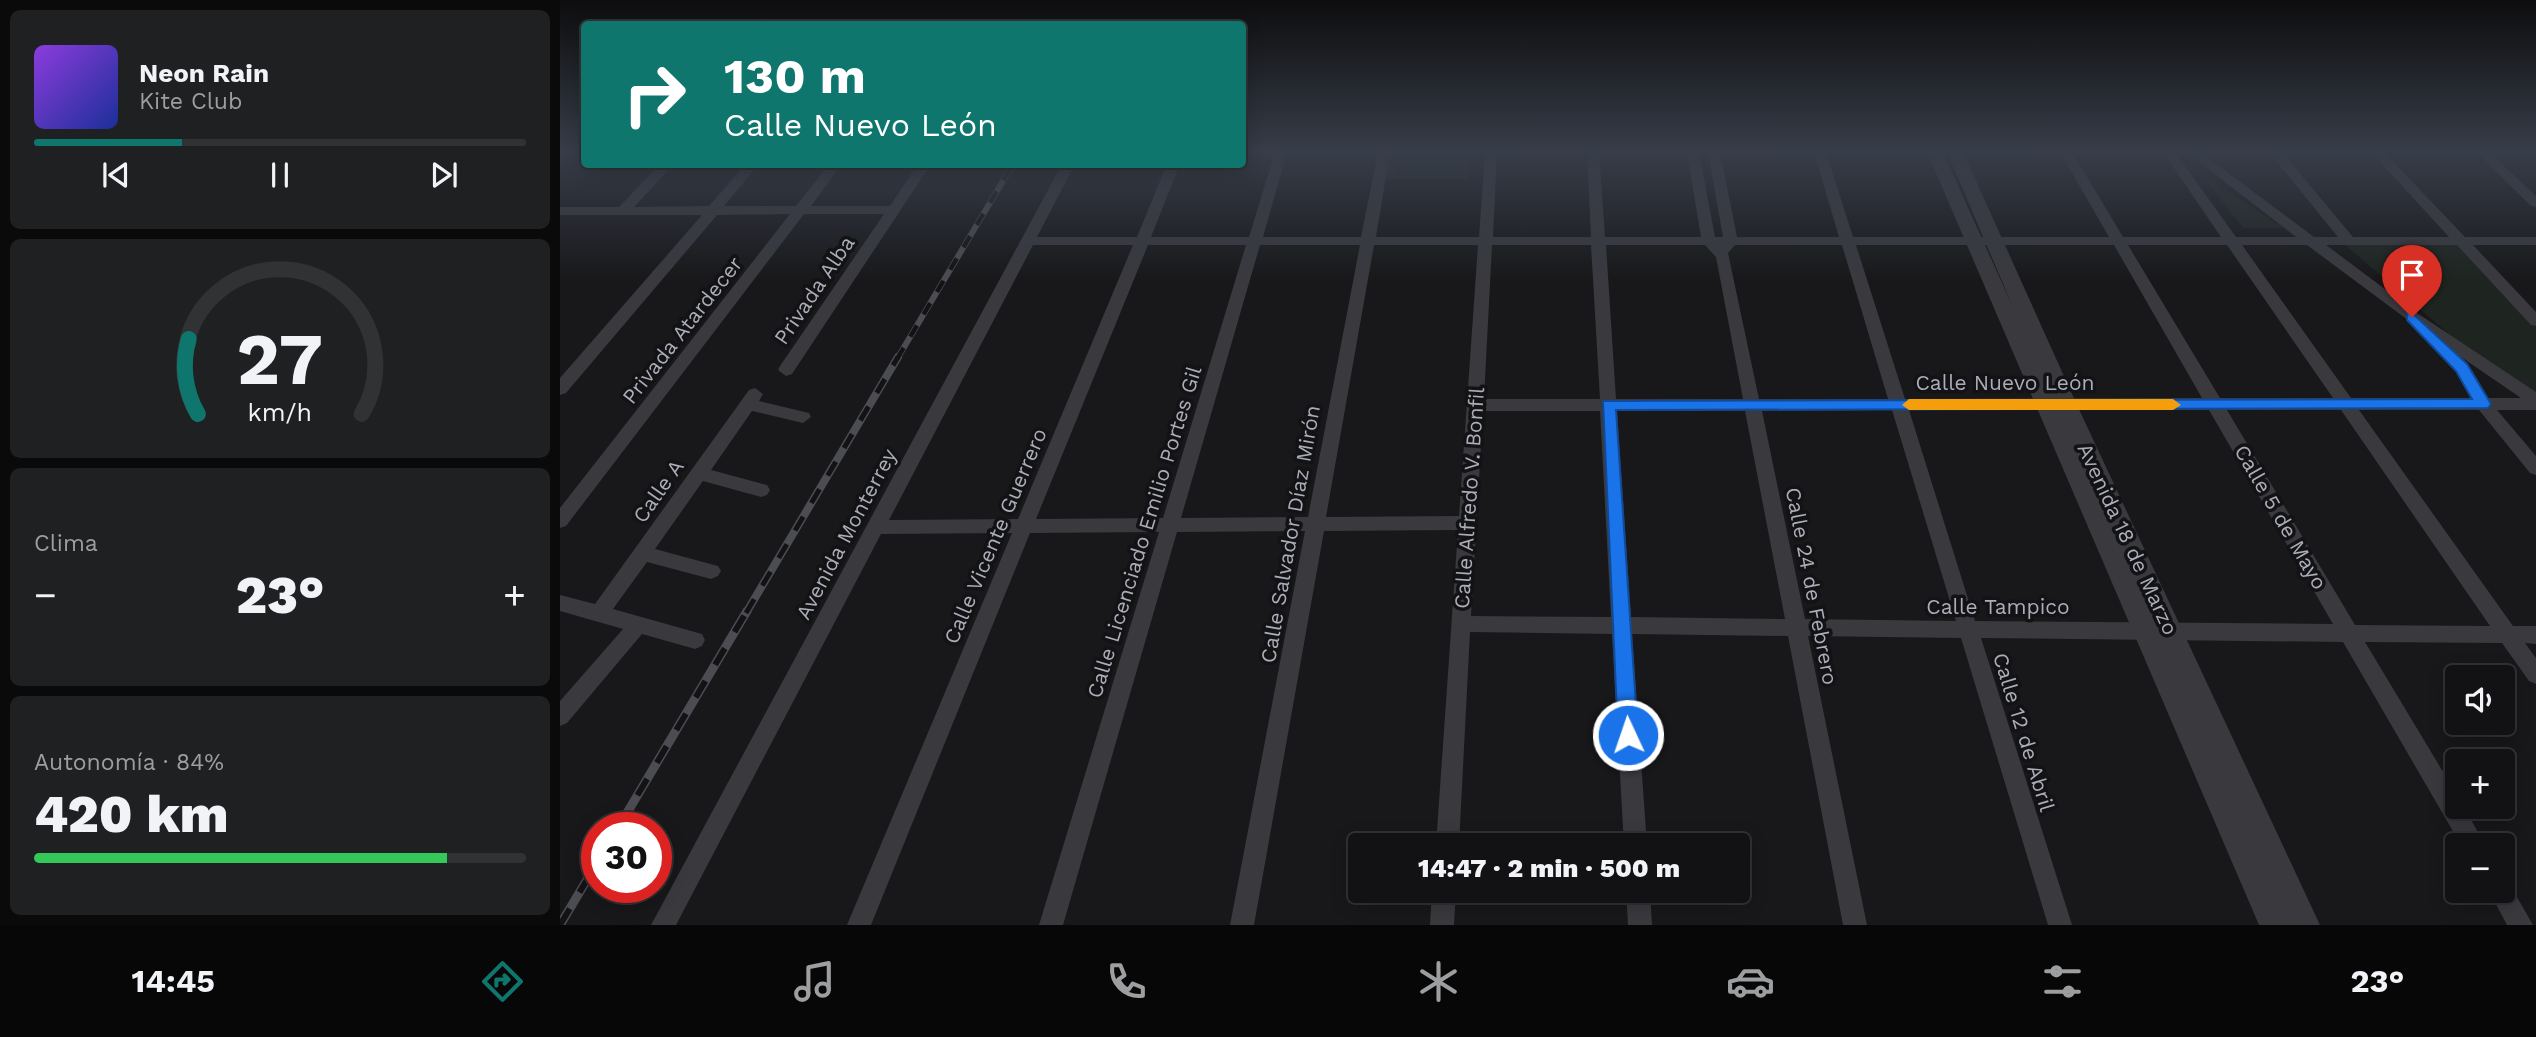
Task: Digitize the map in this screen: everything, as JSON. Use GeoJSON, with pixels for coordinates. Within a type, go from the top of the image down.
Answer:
{"type":"FeatureCollection","features":[{"type":"Feature","properties":{"kind":"street"},"geometry":{"type":"LineString","coordinates":[[624,211],[639,195]]}},
{"type":"Feature","properties":{"kind":"street"},"geometry":{"type":"LineString","coordinates":[[560,389],[727,195]]}},
{"type":"Feature","properties":{"kind":"street","name":"Privada Atardecer"},"geometry":{"type":"LineString","coordinates":[[560,521],[812,195]]}},
{"type":"Feature","properties":{"kind":"street","name":"Privada Alba"},"geometry":{"type":"LineString","coordinates":[[786,370],[904,195]]}},
{"type":"Feature","properties":{"kind":"street","name":"Avenida Monterrey"},"geometry":{"type":"LineString","coordinates":[[663,925],[1052,195]]}},
{"type":"Feature","properties":{"kind":"street","name":"Calle Vicente Guerrero"},"geometry":{"type":"LineString","coordinates":[[859,925],[1161,195]]}},
{"type":"Feature","properties":{"kind":"street","name":"Calle Licenciado Emilio Portes Gil"},"geometry":{"type":"LineString","coordinates":[[1051,925],[1269,195]]}},
{"type":"Feature","properties":{"kind":"street","name":"Calle Salvador Díaz Mirón"},"geometry":{"type":"LineString","coordinates":[[1242,925],[1376,195]]}},
{"type":"Feature","properties":{"kind":"street","name":"Calle Alfredo V. Bonfil"},"geometry":{"type":"LineString","coordinates":[[1448,833],[1488,195]]}},
{"type":"Feature","properties":{"kind":"street"},"geometry":{"type":"LineString","coordinates":[[1595,195],[1634,833]]}},
{"type":"Feature","properties":{"kind":"street","name":"Calle 24 de Febrero"},"geometry":{"type":"LineString","coordinates":[[1706,195],[1721,246],[1855,925]]}},
{"type":"Feature","properties":{"kind":"street","name":"Calle 24 de Febrero"},"geometry":{"type":"LineString","coordinates":[[1717,195],[1721,246]]}},
{"type":"Feature","properties":{"kind":"street","name":"Calle 12 de Abril"},"geometry":{"type":"LineString","coordinates":[[1833,195],[2060,925]]}},
{"type":"Feature","properties":{"kind":"street","name":"Avenida 18 de Marzo"},"geometry":{"type":"LineString","coordinates":[[1959,195],[1985,241]]}},
{"type":"Feature","properties":{"kind":"street","name":"Avenida 18 de Marzo"},"geometry":{"type":"LineString","coordinates":[[1970,195],[1985,241],[2157,630],[2304,925]]}},
{"type":"Feature","properties":{"kind":"street","name":"Calle 5 de Mayo"},"geometry":{"type":"LineString","coordinates":[[2092,195],[2467,833]]}},
{"type":"Feature","properties":{"kind":"street"},"geometry":{"type":"LineString","coordinates":[[2199,195],[2536,675]]}},
{"type":"Feature","properties":{"kind":"street"},"geometry":{"type":"LineString","coordinates":[[2251,195],[2412,317],[2536,402]]}},
{"type":"Feature","properties":{"kind":"street"},"geometry":{"type":"LineString","coordinates":[[2311,195],[2349,241]]}},
{"type":"Feature","properties":{"kind":"street"},"geometry":{"type":"LineString","coordinates":[[2418,195],[2536,321]]}},
{"type":"Feature","properties":{"kind":"street"},"geometry":{"type":"LineString","coordinates":[[560,211],[894,210]]}},
{"type":"Feature","properties":{"kind":"street"},"geometry":{"type":"LineString","coordinates":[[1028,241],[1598,241],[1721,246],[1985,241],[2536,241]]}},
{"type":"Feature","properties":{"kind":"street"},"geometry":{"type":"LineString","coordinates":[[2412,317],[2462,368],[2483,404],[2536,468]]}},
{"type":"Feature","properties":{"kind":"street","name":"Calle A"},"geometry":{"type":"LineString","coordinates":[[599,614],[751,399],[803,416]]}},
{"type":"Feature","properties":{"kind":"street","name":"Calle Nuevo León"},"geometry":{"type":"LineString","coordinates":[[1475,405],[2536,402]]}},
{"type":"Feature","properties":{"kind":"street"},"geometry":{"type":"LineString","coordinates":[[699,473],[761,490]]}},
{"type":"Feature","properties":{"kind":"street"},"geometry":{"type":"LineString","coordinates":[[875,527],[1467,523]]}},
{"type":"Feature","properties":{"kind":"street"},"geometry":{"type":"LineString","coordinates":[[642,552],[711,571]]}},
{"type":"Feature","properties":{"kind":"street"},"geometry":{"type":"LineString","coordinates":[[560,603],[695,640]]}},
{"type":"Feature","properties":{"kind":"street","name":"Calle Tampico"},"geometry":{"type":"LineString","coordinates":[[1461,624],[2536,635]]}},
{"type":"Feature","properties":{"kind":"street"},"geometry":{"type":"LineString","coordinates":[[560,716],[638,625]]}},
{"type":"Feature","properties":{"kind":"street","name":"Avenida 18 de Marzo"},"geometry":{"type":"LineString","coordinates":[[2157,630],[2275,925]]}},
{"type":"Feature","properties":{"kind":"street"},"geometry":{"type":"LineString","coordinates":[[1442,925],[1443,903]]}},
{"type":"Feature","properties":{"kind":"street"},"geometry":{"type":"LineString","coordinates":[[1638,903],[1640,925]]}},
{"type":"Feature","properties":{"kind":"street"},"geometry":{"type":"LineString","coordinates":[[2508,903],[2521,925]]}},
{"type":"Feature","properties":{"kind":"shaded area"},"geometry":{"type":"Polygon","coordinates":[[[2217,195],[2234,195],[2284,228],[2243,228],[2217,195]]]}},
{"type":"Feature","properties":{"kind":"shaded area"},"geometry":{"type":"Polygon","coordinates":[[[2344,244],[2457,244],[2536,327],[2536,396],[2472,354],[2344,244]]]}},
{"type":"Feature","properties":{"kind":"railway"},"geometry":{"type":"LineString","coordinates":[[897,359],[994,195]]}},
{"type":"Feature","properties":{"kind":"railway"},"geometry":{"type":"LineString","coordinates":[[746,613],[898,357]]}},
{"type":"Feature","properties":{"kind":"railway"},"geometry":{"type":"LineString","coordinates":[[628,812],[747,611]]}},
{"type":"Feature","properties":{"kind":"railway"},"geometry":{"type":"LineString","coordinates":[[560,925],[581,890]]}},
{"type":"Feature","properties":{"kind":"slow traffic"},"geometry":{"type":"LineString","coordinates":[[1909,405],[2173,405]]}},
{"type":"Feature","properties":{"kind":"route"},"geometry":{"type":"LineString","coordinates":[[1628,735],[1608,405],[2483,404],[2462,368],[2412,317]]}}]}
